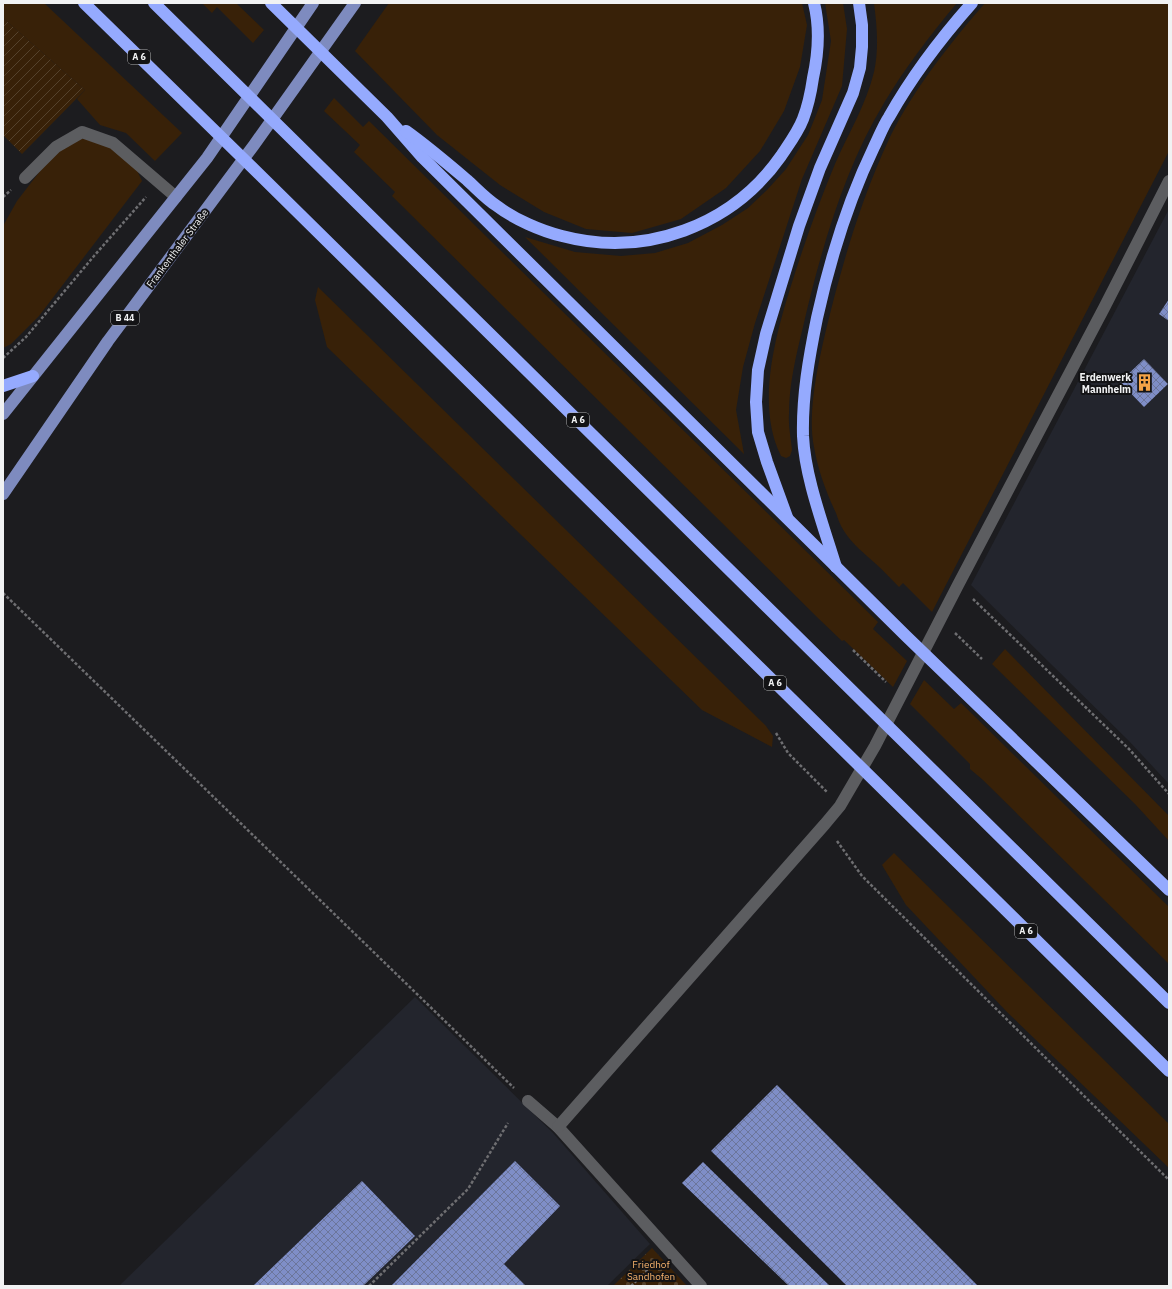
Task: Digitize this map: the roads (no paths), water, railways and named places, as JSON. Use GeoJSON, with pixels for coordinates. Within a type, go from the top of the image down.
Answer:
{"type":"FeatureCollection","features":[{"type":"Feature","properties":{"kind":"highway","name":"A 6"},"geometry":{"type":"LineString","coordinates":[[84,3],[1169,1072]]}},
{"type":"Feature","properties":{"kind":"highway","name":"A 6"},"geometry":{"type":"LineString","coordinates":[[154,3],[1169,1003]]}},
{"type":"Feature","properties":{"kind":"highway"},"geometry":{"type":"LineString","coordinates":[[271,3],[387,118],[422,157],[789,521],[1169,890]]}},
{"type":"Feature","properties":{"kind":"highway"},"geometry":{"type":"LineString","coordinates":[[387,118],[431,150],[497,207],[534,227],[578,240],[610,243],[651,240],[674,234],[702,224],[740,200],[759,183],[790,143],[803,120],[816,64],[817,35],[814,3]]}},
{"type":"Feature","properties":{"kind":"highway"},"geometry":{"type":"LineString","coordinates":[[789,521],[767,462],[758,432],[756,402],[758,370],[766,334],[799,226],[820,168],[853,93],[860,68],[862,25],[859,3]]}},
{"type":"Feature","properties":{"kind":"highway"},"geometry":{"type":"LineString","coordinates":[[837,568],[809,475],[803,437],[804,400],[808,369],[823,290],[840,232],[862,171],[888,118],[924,62],[972,3]]}},
{"type":"Feature","properties":{"kind":"highway"},"geometry":{"type":"LineString","coordinates":[[3,386],[33,376]]}},
{"type":"Feature","properties":{"kind":"main road"},"geometry":{"type":"LineString","coordinates":[[3,414],[207,158],[313,3]]}},
{"type":"Feature","properties":{"kind":"main road","name":"Frankenthaler Straße"},"geometry":{"type":"LineString","coordinates":[[3,494],[108,341],[254,145],[355,3]]}},
{"type":"Feature","properties":{"kind":"lane"},"geometry":{"type":"LineString","coordinates":[[25,178],[56,147],[82,132],[114,143],[176,197]]}},
{"type":"Feature","properties":{"kind":"lane"},"geometry":{"type":"LineString","coordinates":[[558,1127],[840,806],[875,746],[1169,181]]}},
{"type":"Feature","properties":{"kind":"lane"},"geometry":{"type":"LineString","coordinates":[[528,1101],[558,1127],[701,1286]]}},
{"type":"Feature","properties":{"kind":"place","name":"Erdenwerk Mannheim"},"geometry":{"type":"Point","coordinates":[1144,383]}},
{"type":"Feature","properties":{"kind":"park label","name":"Friedhof Sandhofen"},"geometry":{"type":"Point","coordinates":[651,1270]}}]}
